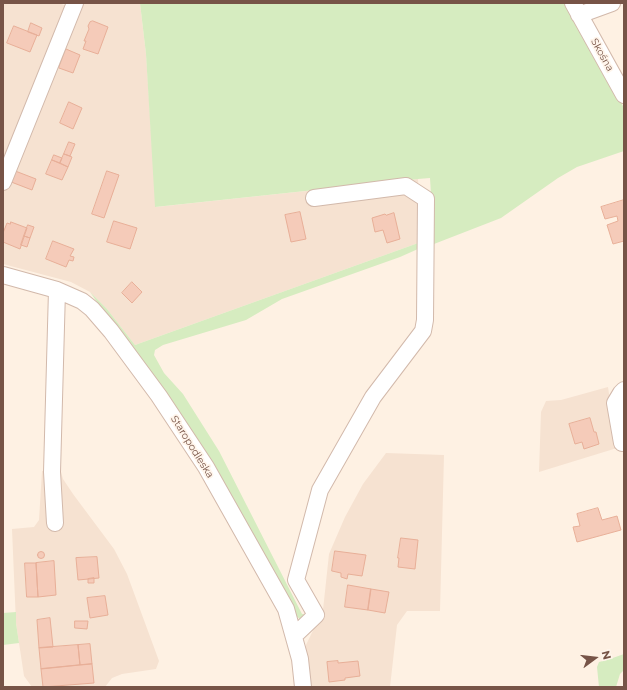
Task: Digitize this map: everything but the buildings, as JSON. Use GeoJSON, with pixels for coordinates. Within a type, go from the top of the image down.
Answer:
{"type":"FeatureCollection","features":[{"type":"Feature","properties":{"kind":"street"},"geometry":{"type":"LineString","coordinates":[[3,182],[75,3]]}},
{"type":"Feature","properties":{"kind":"street","name":"Skośna"},"geometry":{"type":"LineString","coordinates":[[612,3],[576,9],[624,95]]}},
{"type":"Feature","properties":{"kind":"street"},"geometry":{"type":"LineString","coordinates":[[294,636],[316,615],[296,580],[320,490],[373,397],[423,331],[425,320],[426,199],[406,186],[314,198]]}},
{"type":"Feature","properties":{"kind":"street","name":"Staropodleska"},"geometry":{"type":"LineString","coordinates":[[3,275],[57,290],[82,301],[92,309],[111,331],[160,396],[206,467],[286,609],[300,658],[303,687]]}},
{"type":"Feature","properties":{"kind":"street"},"geometry":{"type":"LineString","coordinates":[[55,523],[52,472],[57,290]]}},
{"type":"Feature","properties":{"kind":"street"},"geometry":{"type":"LineString","coordinates":[[622,443],[615,403],[624,390]]}},
{"type":"Feature","properties":{"kind":"shaded area"},"geometry":{"type":"Polygon","coordinates":[[[3,3],[59,3],[69,7],[71,3],[140,3],[146,54],[156,207],[418,179],[421,242],[135,345],[107,309],[90,292],[71,282],[3,264],[3,3]]]}},
{"type":"Feature","properties":{"kind":"shaded area"},"geometry":{"type":"Polygon","coordinates":[[[608,387],[617,448],[539,472],[541,412],[546,401],[561,400],[608,387]]]}},
{"type":"Feature","properties":{"kind":"shaded area"},"geometry":{"type":"Polygon","coordinates":[[[386,453],[444,455],[440,611],[407,611],[397,625],[390,687],[310,687],[305,647],[323,610],[329,554],[345,517],[363,484],[386,453]]]}},
{"type":"Feature","properties":{"kind":"shaded area"},"geometry":{"type":"Polygon","coordinates":[[[42,471],[61,472],[63,479],[73,494],[114,549],[127,574],[159,661],[156,669],[122,674],[112,678],[105,687],[32,687],[24,676],[16,623],[12,529],[34,527],[39,520],[42,471]]]}},
{"type":"Feature","properties":{"kind":"green space"},"geometry":{"type":"Polygon","coordinates":[[[140,3],[564,3],[591,44],[624,108],[624,151],[577,167],[558,178],[501,218],[434,244],[430,178],[155,207],[146,54],[140,3]]]}},
{"type":"Feature","properties":{"kind":"green space"},"geometry":{"type":"Polygon","coordinates":[[[421,242],[418,249],[400,257],[282,299],[246,320],[163,345],[155,350],[154,355],[164,373],[183,394],[219,451],[302,614],[309,615],[301,620],[296,616],[257,541],[221,479],[90,292],[107,309],[135,345],[421,242]]]}},
{"type":"Feature","properties":{"kind":"green space"},"geometry":{"type":"Polygon","coordinates":[[[16,612],[19,643],[3,645],[3,613],[16,612]]]}},
{"type":"Feature","properties":{"kind":"green space"},"geometry":{"type":"Polygon","coordinates":[[[624,654],[624,670],[620,674],[616,687],[599,687],[597,667],[599,662],[624,654]]]}}]}
